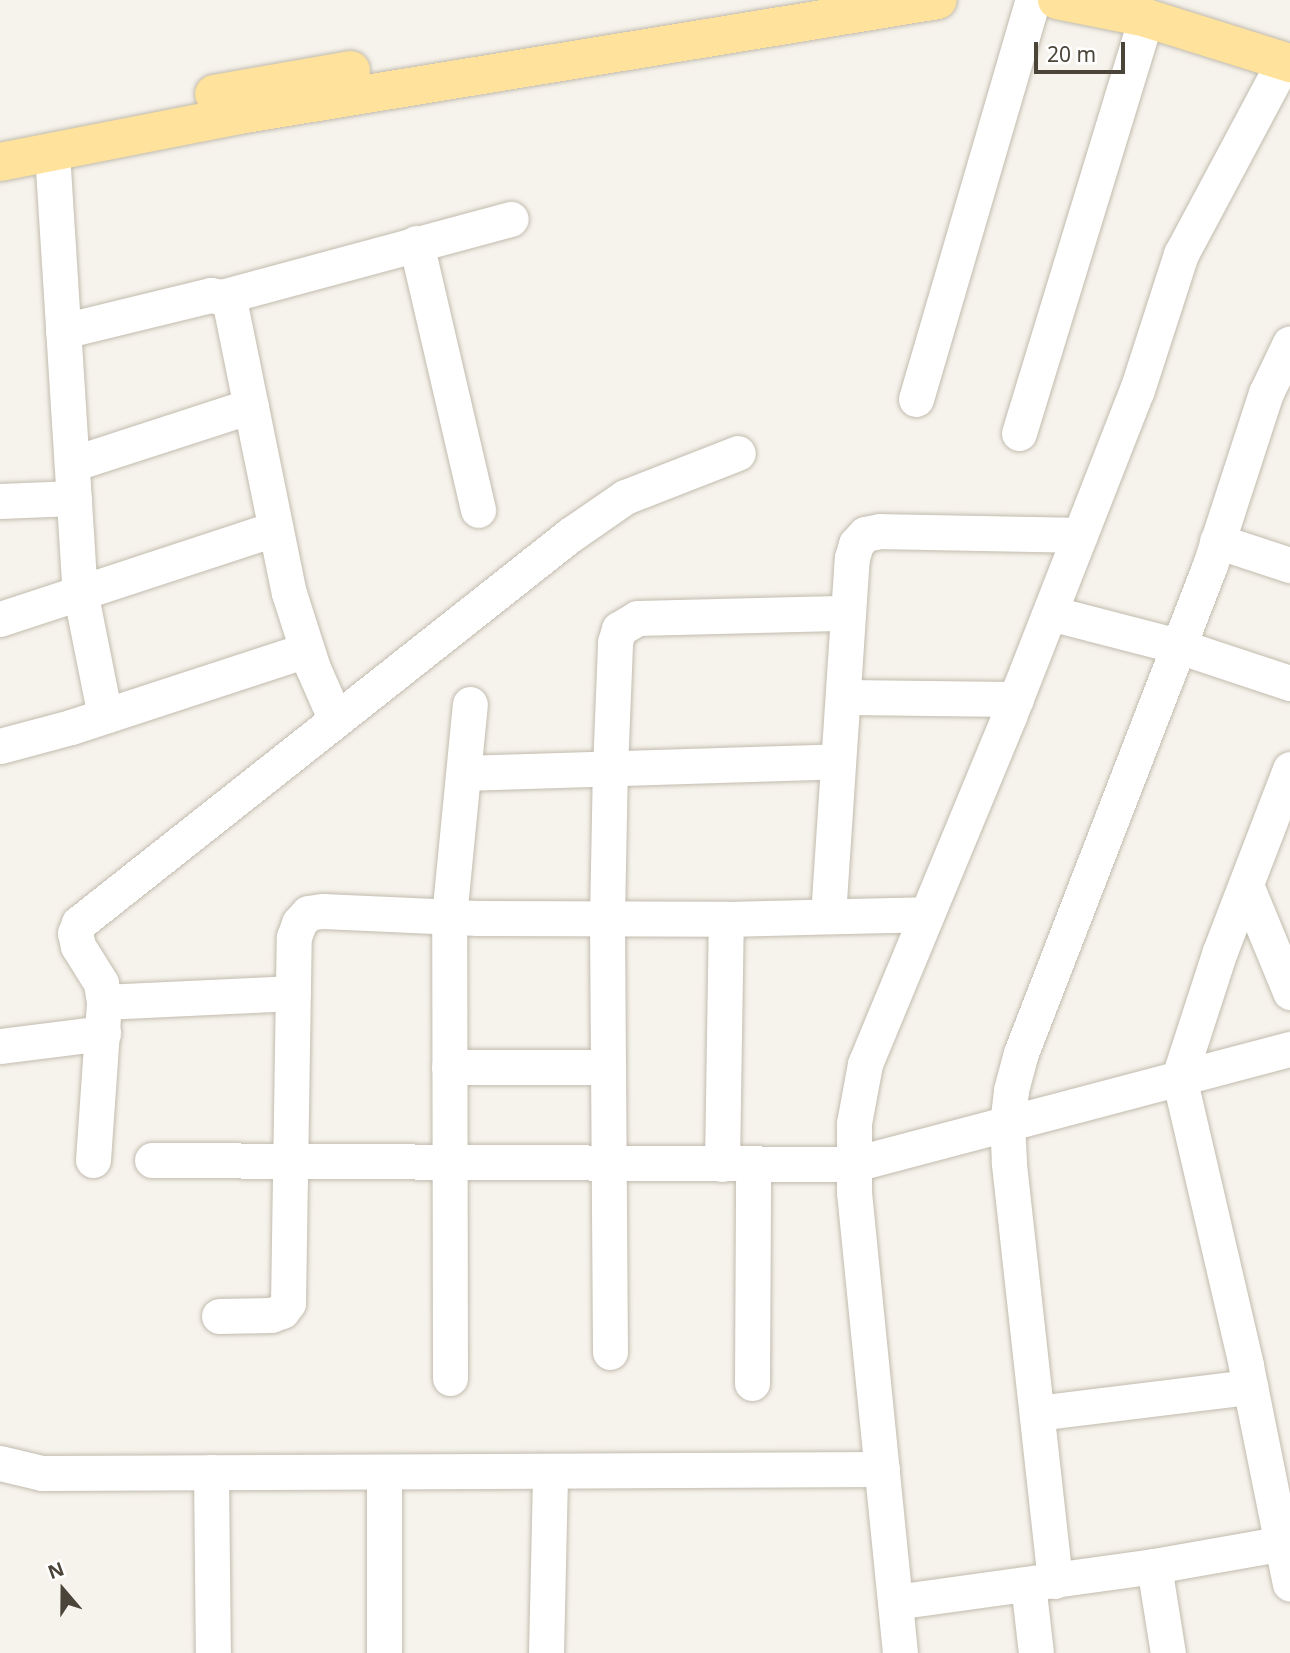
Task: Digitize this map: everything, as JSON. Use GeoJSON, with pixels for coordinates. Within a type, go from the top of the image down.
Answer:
{"type":"FeatureCollection","features":[{"type":"Feature","properties":{"kind":"main road"},"geometry":{"type":"LineString","coordinates":[[0,141],[269,83],[820,0]]}},
{"type":"Feature","properties":{"kind":"main road"},"geometry":{"type":"LineString","coordinates":[[0,162],[239,115],[938,0]]}},
{"type":"Feature","properties":{"kind":"main road"},"geometry":{"type":"LineString","coordinates":[[1057,0],[1147,9],[1288,56]]}},
{"type":"Feature","properties":{"kind":"street"},"geometry":{"type":"LineString","coordinates":[[916,399],[1033,0]]}},
{"type":"Feature","properties":{"kind":"street"},"geometry":{"type":"LineString","coordinates":[[1019,433],[1147,9]]}},
{"type":"Feature","properties":{"kind":"street"},"geometry":{"type":"LineString","coordinates":[[900,1653],[854,1164],[854,1122],[865,1064],[1016,699],[1137,390],[1181,254],[1288,56]]}},
{"type":"Feature","properties":{"kind":"street"},"geometry":{"type":"LineString","coordinates":[[52,152],[80,591],[106,716]]}},
{"type":"Feature","properties":{"kind":"street"},"geometry":{"type":"LineString","coordinates":[[221,297],[511,219]]}},
{"type":"Feature","properties":{"kind":"street"},"geometry":{"type":"LineString","coordinates":[[416,243],[478,510]]}},
{"type":"Feature","properties":{"kind":"street"},"geometry":{"type":"LineString","coordinates":[[63,331],[211,295],[221,297],[230,304],[289,593],[307,650],[335,718]]}},
{"type":"Feature","properties":{"kind":"street"},"geometry":{"type":"LineString","coordinates":[[1037,1653],[1041,1582],[1037,1413],[1007,1124],[1011,1090],[1021,1053],[1217,541],[1278,397],[1290,343]]}},
{"type":"Feature","properties":{"kind":"street"},"geometry":{"type":"LineString","coordinates":[[72,464],[251,406]]}},
{"type":"Feature","properties":{"kind":"street"},"geometry":{"type":"LineString","coordinates":[[93,1160],[103,1017],[101,984],[78,946],[75,933],[79,923],[335,718],[570,535],[625,497],[737,453]]}},
{"type":"Feature","properties":{"kind":"street"},"geometry":{"type":"LineString","coordinates":[[0,501],[74,498]]}},
{"type":"Feature","properties":{"kind":"street"},"geometry":{"type":"LineString","coordinates":[[0,619],[274,529]]}},
{"type":"Feature","properties":{"kind":"street"},"geometry":{"type":"LineString","coordinates":[[828,916],[852,558],[856,544],[865,534],[880,531],[1080,535]]}},
{"type":"Feature","properties":{"kind":"street"},"geometry":{"type":"LineString","coordinates":[[1217,541],[1290,565]]}},
{"type":"Feature","properties":{"kind":"street"},"geometry":{"type":"LineString","coordinates":[[610,1352],[607,919],[610,768],[615,642],[618,629],[637,618],[848,613]]}},
{"type":"Feature","properties":{"kind":"street"},"geometry":{"type":"LineString","coordinates":[[1050,613],[1178,646],[1290,684]]}},
{"type":"Feature","properties":{"kind":"street"},"geometry":{"type":"LineString","coordinates":[[0,746],[106,716],[307,650]]}},
{"type":"Feature","properties":{"kind":"street"},"geometry":{"type":"LineString","coordinates":[[843,697],[1016,699]]}},
{"type":"Feature","properties":{"kind":"street"},"geometry":{"type":"LineString","coordinates":[[450,1378],[449,917],[470,704]]}},
{"type":"Feature","properties":{"kind":"street"},"geometry":{"type":"LineString","coordinates":[[464,773],[838,761]]}},
{"type":"Feature","properties":{"kind":"street"},"geometry":{"type":"LineString","coordinates":[[1290,769],[1179,1076],[1286,1543],[1290,1584]]}},
{"type":"Feature","properties":{"kind":"street"},"geometry":{"type":"LineString","coordinates":[[1246,885],[1290,992]]}},
{"type":"Feature","properties":{"kind":"street"},"geometry":{"type":"LineString","coordinates":[[219,1316],[271,1315],[282,1311],[288,1303],[293,937],[299,923],[308,913],[323,911],[449,917],[607,919],[926,914]]}},
{"type":"Feature","properties":{"kind":"street"},"geometry":{"type":"LineString","coordinates":[[726,919],[752,1383]]}},
{"type":"Feature","properties":{"kind":"street"},"geometry":{"type":"LineString","coordinates":[[0,1046],[103,1017],[293,993]]}},
{"type":"Feature","properties":{"kind":"street"},"geometry":{"type":"LineString","coordinates":[[152,1160],[854,1164],[1179,1076],[1290,1049]]}},
{"type":"Feature","properties":{"kind":"street"},"geometry":{"type":"LineString","coordinates":[[449,1067],[608,1067]]}},
{"type":"Feature","properties":{"kind":"street"},"geometry":{"type":"LineString","coordinates":[[1037,1413],[1250,1387]]}},
{"type":"Feature","properties":{"kind":"street"},"geometry":{"type":"LineString","coordinates":[[0,1463],[43,1473],[881,1469]]}},
{"type":"Feature","properties":{"kind":"street"},"geometry":{"type":"LineString","coordinates":[[546,1653],[550,1471]]}},
{"type":"Feature","properties":{"kind":"street"},"geometry":{"type":"LineString","coordinates":[[211,1472],[213,1653]]}},
{"type":"Feature","properties":{"kind":"street"},"geometry":{"type":"LineString","coordinates":[[384,1472],[384,1653]]}},
{"type":"Feature","properties":{"kind":"street"},"geometry":{"type":"LineString","coordinates":[[895,1602],[1154,1566],[1286,1543]]}},
{"type":"Feature","properties":{"kind":"street"},"geometry":{"type":"LineString","coordinates":[[1154,1566],[1168,1653]]}}]}
